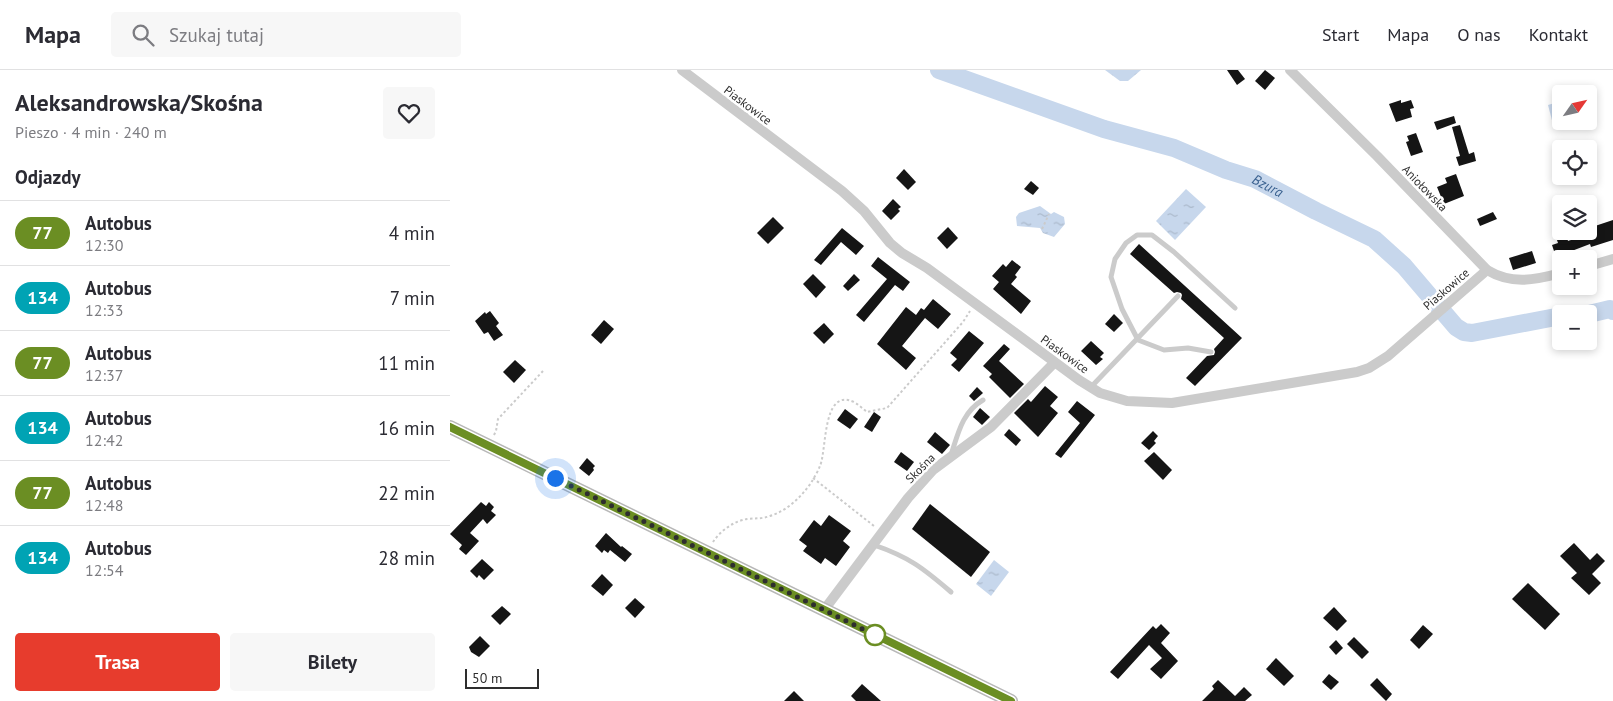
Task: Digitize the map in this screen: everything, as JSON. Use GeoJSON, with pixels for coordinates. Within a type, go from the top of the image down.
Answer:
{"type":"FeatureCollection","features":[{"type":"Feature","properties":{"kind":"main road"},"geometry":{"type":"LineString","coordinates":[[450,427],[1011,701]]}},
{"type":"Feature","properties":{"kind":"street","name":"Piaskowice"},"geometry":{"type":"LineString","coordinates":[[682,70],[842,191],[864,211],[890,243],[902,253],[927,268],[1054,363],[1091,388],[1100,393],[1127,401],[1172,403],[1357,372],[1369,368],[1383,360],[1488,270]]}},
{"type":"Feature","properties":{"kind":"street","name":"Aniołowska"},"geometry":{"type":"LineString","coordinates":[[1290,70],[1488,270],[1501,277],[1518,280],[1531,280],[1552,275]]}},
{"type":"Feature","properties":{"kind":"street"},"geometry":{"type":"LineString","coordinates":[[1597,264],[1613,259]]}},
{"type":"Feature","properties":{"kind":"street","name":"Skośna"},"geometry":{"type":"LineString","coordinates":[[824,610],[920,484],[940,463],[1002,417],[1054,363]]}},
{"type":"Feature","properties":{"kind":"lane"},"geometry":{"type":"LineString","coordinates":[[1211,352],[1188,348],[1164,350],[1138,340],[1122,309],[1111,277],[1115,259],[1126,243],[1137,235],[1152,236],[1174,252],[1235,308]]}},
{"type":"Feature","properties":{"kind":"lane"},"geometry":{"type":"LineString","coordinates":[[1091,388],[1178,296]]}},
{"type":"Feature","properties":{"kind":"lane"},"geometry":{"type":"LineString","coordinates":[[951,456],[962,422],[969,411],[983,400]]}},
{"type":"Feature","properties":{"kind":"lane"},"geometry":{"type":"LineString","coordinates":[[874,544],[897,552],[919,564],[951,592]]}},
{"type":"Feature","properties":{"kind":"path"},"geometry":{"type":"LineString","coordinates":[[1042,229],[1049,214]]}},
{"type":"Feature","properties":{"kind":"path"},"geometry":{"type":"LineString","coordinates":[[706,552],[717,536],[735,522],[746,519],[758,519],[782,511],[796,501],[821,465],[826,425],[831,409],[835,404],[844,400],[854,402],[867,412],[887,408],[963,322],[974,303]]}},
{"type":"Feature","properties":{"kind":"path"},"geometry":{"type":"LineString","coordinates":[[487,445],[496,431],[498,419],[543,371]]}},
{"type":"Feature","properties":{"kind":"path"},"geometry":{"type":"LineString","coordinates":[[813,478],[883,532]]}},
{"type":"Feature","properties":{"kind":"water"},"geometry":{"type":"Polygon","coordinates":[[[1105,70],[1141,70],[1128,81],[1120,81],[1105,70]]]}},
{"type":"Feature","properties":{"kind":"water"},"geometry":{"type":"Polygon","coordinates":[[[1552,104],[1552,120],[1548,105],[1552,104]]]}},
{"type":"Feature","properties":{"kind":"water"},"geometry":{"type":"Polygon","coordinates":[[[1186,189],[1206,207],[1175,240],[1156,221],[1186,189]]]}},
{"type":"Feature","properties":{"kind":"water"},"geometry":{"type":"Polygon","coordinates":[[[1040,206],[1051,214],[1054,212],[1064,217],[1065,224],[1054,237],[1043,233],[1040,228],[1017,226],[1016,217],[1019,213],[1040,206]]]}},
{"type":"Feature","properties":{"kind":"water"},"geometry":{"type":"Polygon","coordinates":[[[994,560],[1009,572],[991,596],[976,584],[994,560]]]}},
{"type":"Feature","properties":{"kind":"building"},"geometry":{"type":"Polygon","coordinates":[[[1227,70],[1238,70],[1245,79],[1237,85],[1227,70]]]}},
{"type":"Feature","properties":{"kind":"building"},"geometry":{"type":"Polygon","coordinates":[[[1265,70],[1275,78],[1265,90],[1255,81],[1265,70]]]}},
{"type":"Feature","properties":{"kind":"building"},"geometry":{"type":"Polygon","coordinates":[[[1401,100],[1401,103],[1411,100],[1414,108],[1410,109],[1412,117],[1396,122],[1389,104],[1401,100]]]}},
{"type":"Feature","properties":{"kind":"building"},"geometry":{"type":"Polygon","coordinates":[[[1454,116],[1456,123],[1437,130],[1434,122],[1454,116]]]}},
{"type":"Feature","properties":{"kind":"building"},"geometry":{"type":"Polygon","coordinates":[[[1460,125],[1469,154],[1474,152],[1476,161],[1459,166],[1456,157],[1460,156],[1452,127],[1460,125]]]}},
{"type":"Feature","properties":{"kind":"building"},"geometry":{"type":"Polygon","coordinates":[[[1416,133],[1423,152],[1411,156],[1406,142],[1409,141],[1407,136],[1416,133]]]}},
{"type":"Feature","properties":{"kind":"building"},"geometry":{"type":"Polygon","coordinates":[[[904,169],[916,182],[908,190],[896,178],[904,169]]]}},
{"type":"Feature","properties":{"kind":"building"},"geometry":{"type":"Polygon","coordinates":[[[1456,174],[1464,196],[1444,204],[1437,187],[1447,183],[1445,178],[1456,174]]]}},
{"type":"Feature","properties":{"kind":"building"},"geometry":{"type":"Polygon","coordinates":[[[1031,181],[1039,188],[1033,195],[1024,189],[1031,181]]]}},
{"type":"Feature","properties":{"kind":"building"},"geometry":{"type":"Polygon","coordinates":[[[893,199],[901,207],[898,209],[900,211],[891,220],[882,211],[893,199]]]}},
{"type":"Feature","properties":{"kind":"building"},"geometry":{"type":"Polygon","coordinates":[[[1493,212],[1497,219],[1480,226],[1477,219],[1493,212]]]}},
{"type":"Feature","properties":{"kind":"building"},"geometry":{"type":"Polygon","coordinates":[[[773,217],[784,228],[768,244],[757,233],[773,217]]]}},
{"type":"Feature","properties":{"kind":"building"},"geometry":{"type":"Polygon","coordinates":[[[1613,220],[1613,240],[1591,247],[1590,244],[1574,250],[1554,250],[1552,245],[1558,243],[1557,240],[1597,240],[1597,225],[1613,220]]]}},
{"type":"Feature","properties":{"kind":"building"},"geometry":{"type":"Polygon","coordinates":[[[948,227],[958,238],[947,249],[937,238],[948,227]]]}},
{"type":"Feature","properties":{"kind":"building"},"geometry":{"type":"Polygon","coordinates":[[[842,228],[864,246],[856,255],[841,242],[821,265],[814,260],[842,228]]]}},
{"type":"Feature","properties":{"kind":"building"},"geometry":{"type":"Polygon","coordinates":[[[1139,244],[1242,338],[1195,386],[1186,378],[1207,356],[1214,355],[1214,349],[1224,338],[1181,299],[1181,293],[1174,293],[1130,254],[1139,244]]]}},
{"type":"Feature","properties":{"kind":"building"},"geometry":{"type":"Polygon","coordinates":[[[1532,251],[1536,263],[1513,270],[1509,258],[1532,251]]]}},
{"type":"Feature","properties":{"kind":"building"},"geometry":{"type":"Polygon","coordinates":[[[878,257],[910,282],[903,291],[895,285],[864,322],[856,315],[887,279],[871,266],[878,257]]]}},
{"type":"Feature","properties":{"kind":"building"},"geometry":{"type":"Polygon","coordinates":[[[1012,260],[1021,267],[1015,275],[1017,277],[1011,284],[1031,301],[1021,314],[993,289],[999,282],[992,276],[1003,264],[1006,267],[1012,260]]]}},
{"type":"Feature","properties":{"kind":"building"},"geometry":{"type":"Polygon","coordinates":[[[813,274],[826,287],[816,298],[803,284],[813,274]]]}},
{"type":"Feature","properties":{"kind":"building"},"geometry":{"type":"Polygon","coordinates":[[[854,274],[860,280],[848,291],[843,286],[854,274]]]}},
{"type":"Feature","properties":{"kind":"building"},"geometry":{"type":"Polygon","coordinates":[[[933,299],[951,314],[938,329],[925,318],[902,346],[916,358],[906,370],[877,344],[906,307],[916,315],[921,308],[924,310],[933,299]]]}},
{"type":"Feature","properties":{"kind":"building"},"geometry":{"type":"Polygon","coordinates":[[[490,311],[499,323],[496,326],[503,335],[494,341],[488,332],[484,334],[475,321],[485,312],[486,314],[490,311]]]}},
{"type":"Feature","properties":{"kind":"building"},"geometry":{"type":"Polygon","coordinates":[[[1114,314],[1123,323],[1114,332],[1105,324],[1114,314]]]}},
{"type":"Feature","properties":{"kind":"building"},"geometry":{"type":"Polygon","coordinates":[[[604,320],[614,329],[601,344],[591,335],[604,320]]]}},
{"type":"Feature","properties":{"kind":"building"},"geometry":{"type":"Polygon","coordinates":[[[824,323],[834,334],[824,344],[813,333],[824,323]]]}},
{"type":"Feature","properties":{"kind":"building"},"geometry":{"type":"Polygon","coordinates":[[[969,331],[984,343],[959,372],[951,365],[957,359],[950,353],[969,331]]]}},
{"type":"Feature","properties":{"kind":"building"},"geometry":{"type":"Polygon","coordinates":[[[1091,341],[1104,353],[1100,357],[1103,359],[1096,365],[1081,351],[1091,341]]]}},
{"type":"Feature","properties":{"kind":"building"},"geometry":{"type":"Polygon","coordinates":[[[1004,344],[1010,349],[999,361],[1024,384],[1010,398],[989,377],[992,374],[983,366],[1004,344]]]}},
{"type":"Feature","properties":{"kind":"building"},"geometry":{"type":"Polygon","coordinates":[[[515,360],[526,370],[514,383],[503,372],[515,360]]]}},
{"type":"Feature","properties":{"kind":"building"},"geometry":{"type":"Polygon","coordinates":[[[1045,386],[1058,397],[1050,406],[1058,413],[1038,437],[1014,413],[1028,399],[1031,402],[1045,386]]]}},
{"type":"Feature","properties":{"kind":"building"},"geometry":{"type":"Polygon","coordinates":[[[977,387],[983,393],[974,401],[969,396],[977,387]]]}},
{"type":"Feature","properties":{"kind":"building"},"geometry":{"type":"Polygon","coordinates":[[[1077,401],[1095,415],[1061,458],[1055,454],[1080,423],[1068,412],[1077,401]]]}},
{"type":"Feature","properties":{"kind":"building"},"geometry":{"type":"Polygon","coordinates":[[[980,408],[990,417],[982,425],[973,417],[980,408]]]}},
{"type":"Feature","properties":{"kind":"building"},"geometry":{"type":"Polygon","coordinates":[[[845,409],[858,419],[850,429],[837,420],[845,409]]]}},
{"type":"Feature","properties":{"kind":"building"},"geometry":{"type":"Polygon","coordinates":[[[874,412],[881,417],[872,432],[864,427],[874,412]]]}},
{"type":"Feature","properties":{"kind":"building"},"geometry":{"type":"Polygon","coordinates":[[[1009,429],[1021,440],[1016,446],[1004,435],[1009,429]]]}},
{"type":"Feature","properties":{"kind":"building"},"geometry":{"type":"Polygon","coordinates":[[[1153,431],[1158,436],[1154,441],[1156,443],[1149,450],[1141,443],[1153,431]]]}},
{"type":"Feature","properties":{"kind":"building"},"geometry":{"type":"Polygon","coordinates":[[[935,432],[950,445],[942,454],[927,442],[935,432]]]}},
{"type":"Feature","properties":{"kind":"building"},"geometry":{"type":"Polygon","coordinates":[[[901,452],[914,462],[907,471],[894,462],[901,452]]]}},
{"type":"Feature","properties":{"kind":"building"},"geometry":{"type":"Polygon","coordinates":[[[1154,452],[1172,470],[1163,480],[1144,461],[1154,452]]]}},
{"type":"Feature","properties":{"kind":"building"},"geometry":{"type":"Polygon","coordinates":[[[587,458],[595,466],[589,476],[579,468],[587,458]]]}},
{"type":"Feature","properties":{"kind":"building"},"geometry":{"type":"Polygon","coordinates":[[[481,502],[486,506],[489,502],[494,507],[491,511],[496,515],[487,524],[483,519],[470,533],[479,541],[466,555],[459,549],[462,545],[450,534],[481,502]]]}},
{"type":"Feature","properties":{"kind":"building"},"geometry":{"type":"Polygon","coordinates":[[[930,504],[990,552],[971,577],[912,529],[930,504]]]}},
{"type":"Feature","properties":{"kind":"building"},"geometry":{"type":"Polygon","coordinates":[[[829,515],[851,531],[843,541],[850,547],[836,566],[825,558],[821,564],[803,551],[807,546],[799,540],[814,520],[821,526],[829,515]]]}},
{"type":"Feature","properties":{"kind":"building"},"geometry":{"type":"Polygon","coordinates":[[[606,533],[632,554],[625,562],[610,550],[608,553],[604,550],[602,553],[595,546],[606,533]]]}},
{"type":"Feature","properties":{"kind":"building"},"geometry":{"type":"Polygon","coordinates":[[[1574,543],[1590,560],[1597,553],[1605,561],[1592,574],[1601,583],[1589,595],[1571,578],[1577,573],[1560,556],[1574,543]]]}},
{"type":"Feature","properties":{"kind":"building"},"geometry":{"type":"Polygon","coordinates":[[[482,559],[494,570],[484,580],[479,575],[477,578],[470,571],[482,559]]]}},
{"type":"Feature","properties":{"kind":"building"},"geometry":{"type":"Polygon","coordinates":[[[602,574],[613,585],[603,596],[591,586],[602,574]]]}},
{"type":"Feature","properties":{"kind":"building"},"geometry":{"type":"Polygon","coordinates":[[[1528,583],[1560,614],[1545,630],[1512,599],[1528,583]]]}},
{"type":"Feature","properties":{"kind":"building"},"geometry":{"type":"Polygon","coordinates":[[[635,598],[645,607],[635,618],[625,608],[635,598]]]}},
{"type":"Feature","properties":{"kind":"building"},"geometry":{"type":"Polygon","coordinates":[[[502,606],[511,614],[500,625],[491,616],[502,606]]]}},
{"type":"Feature","properties":{"kind":"building"},"geometry":{"type":"Polygon","coordinates":[[[1334,607],[1347,621],[1337,631],[1323,618],[1334,607]]]}},
{"type":"Feature","properties":{"kind":"building"},"geometry":{"type":"Polygon","coordinates":[[[1161,624],[1170,633],[1161,643],[1178,661],[1161,679],[1150,669],[1162,658],[1149,645],[1118,679],[1110,672],[1153,626],[1156,629],[1161,624]]]}},
{"type":"Feature","properties":{"kind":"building"},"geometry":{"type":"Polygon","coordinates":[[[1423,625],[1433,634],[1419,649],[1410,640],[1423,625]]]}},
{"type":"Feature","properties":{"kind":"building"},"geometry":{"type":"Polygon","coordinates":[[[480,636],[490,646],[479,657],[471,652],[469,647],[480,636]]]}},
{"type":"Feature","properties":{"kind":"building"},"geometry":{"type":"Polygon","coordinates":[[[1354,637],[1369,652],[1362,659],[1347,644],[1354,637]]]}},
{"type":"Feature","properties":{"kind":"building"},"geometry":{"type":"Polygon","coordinates":[[[1336,640],[1343,648],[1336,655],[1329,647],[1336,640]]]}},
{"type":"Feature","properties":{"kind":"building"},"geometry":{"type":"Polygon","coordinates":[[[1276,658],[1294,676],[1284,686],[1266,669],[1276,658]]]}},
{"type":"Feature","properties":{"kind":"building"},"geometry":{"type":"Polygon","coordinates":[[[1329,674],[1339,682],[1331,690],[1322,682],[1329,674]]]}},
{"type":"Feature","properties":{"kind":"building"},"geometry":{"type":"Polygon","coordinates":[[[1377,678],[1392,694],[1386,701],[1370,685],[1377,678]]]}},
{"type":"Feature","properties":{"kind":"building"},"geometry":{"type":"Polygon","coordinates":[[[1218,680],[1235,696],[1244,687],[1252,695],[1245,701],[1202,701],[1214,689],[1212,686],[1218,680]]]}},
{"type":"Feature","properties":{"kind":"building"},"geometry":{"type":"Polygon","coordinates":[[[862,684],[881,701],[856,701],[851,696],[862,684]]]}},
{"type":"Feature","properties":{"kind":"building"},"geometry":{"type":"Polygon","coordinates":[[[794,691],[804,701],[784,701],[794,691]]]}},
{"type":"Feature","properties":{"kind":"waterway","name":"Bzura"},"geometry":{"type":"LineString","coordinates":[[939,70],[1104,129],[1174,148],[1226,170],[1255,179],[1374,239],[1404,266],[1456,327],[1464,332],[1472,333],[1552,318]]}},
{"type":"Feature","properties":{"kind":"waterway","name":"Bzura"},"geometry":{"type":"LineString","coordinates":[[1597,312],[1610,309],[1613,311]]}},
{"type":"Feature","properties":{"kind":"bus line","name":"77"},"geometry":{"type":"LineString","coordinates":[[450,427],[1011,701]]}},
{"type":"Feature","properties":{"kind":"route"},"geometry":{"type":"LineString","coordinates":[[555,478],[875,635]]}}]}
